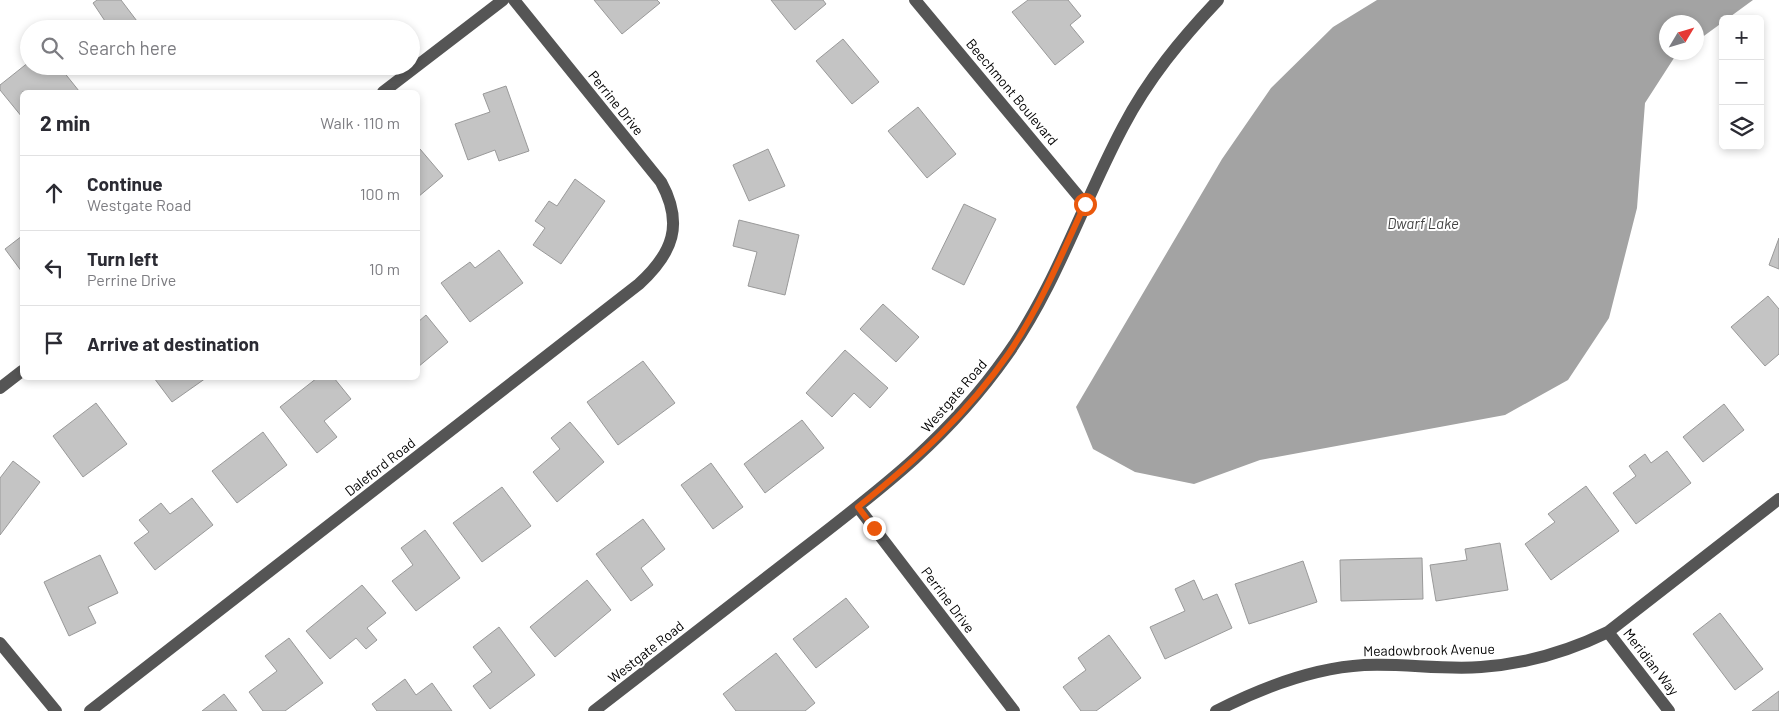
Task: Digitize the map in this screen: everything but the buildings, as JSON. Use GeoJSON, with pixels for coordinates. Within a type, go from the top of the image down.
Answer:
{"type":"FeatureCollection","features":[{"type":"Feature","properties":{"kind":"street"},"geometry":{"type":"LineString","coordinates":[[420,64],[503,0]]}},
{"type":"Feature","properties":{"kind":"street","name":"Perrine Drive"},"geometry":{"type":"LineString","coordinates":[[514,0],[661,182],[672,207],[673,234]]}},
{"type":"Feature","properties":{"kind":"street","name":"Beechmont Boulevard"},"geometry":{"type":"LineString","coordinates":[[915,0],[1085,204]]}},
{"type":"Feature","properties":{"kind":"street","name":"Westgate Road"},"geometry":{"type":"LineString","coordinates":[[594,711],[858,507],[926,450],[988,381],[1009,352],[1038,303],[1123,127],[1154,75],[1191,27],[1218,0]]}},
{"type":"Feature","properties":{"kind":"street"},"geometry":{"type":"LineString","coordinates":[[386,90],[405,75]]}},
{"type":"Feature","properties":{"kind":"street","name":"Daleford Road"},"geometry":{"type":"LineString","coordinates":[[90,711],[639,284],[653,272],[664,257],[673,234]]}},
{"type":"Feature","properties":{"kind":"street"},"geometry":{"type":"LineString","coordinates":[[0,388],[20,373]]}},
{"type":"Feature","properties":{"kind":"street","name":"Meadowbrook Avenue"},"geometry":{"type":"LineString","coordinates":[[1216,711],[1279,684],[1319,672],[1362,665],[1481,667],[1548,656],[1583,644],[1608,632],[1779,498]]}},
{"type":"Feature","properties":{"kind":"street","name":"Perrine Drive"},"geometry":{"type":"LineString","coordinates":[[858,507],[1014,711]]}},
{"type":"Feature","properties":{"kind":"street","name":"Meridian Way"},"geometry":{"type":"LineString","coordinates":[[1608,632],[1669,711]]}},
{"type":"Feature","properties":{"kind":"street"},"geometry":{"type":"LineString","coordinates":[[0,643],[56,711]]}},
{"type":"Feature","properties":{"kind":"water","name":"Dwarf Lake"},"geometry":{"type":"Polygon","coordinates":[[[1377,0],[1753,0],[1732,15],[1719,15],[1719,25],[1704,36],[1704,15],[1659,15],[1659,60],[1673,60],[1645,103],[1637,208],[1609,318],[1568,380],[1505,415],[1260,460],[1194,484],[1135,472],[1093,449],[1076,407],[1222,159],[1271,88],[1333,27],[1377,0]]]}},
{"type":"Feature","properties":{"kind":"route"},"geometry":{"type":"LineString","coordinates":[[874,528],[858,507],[926,450],[969,405],[988,381],[1024,329],[1055,269],[1085,204]]}}]}
